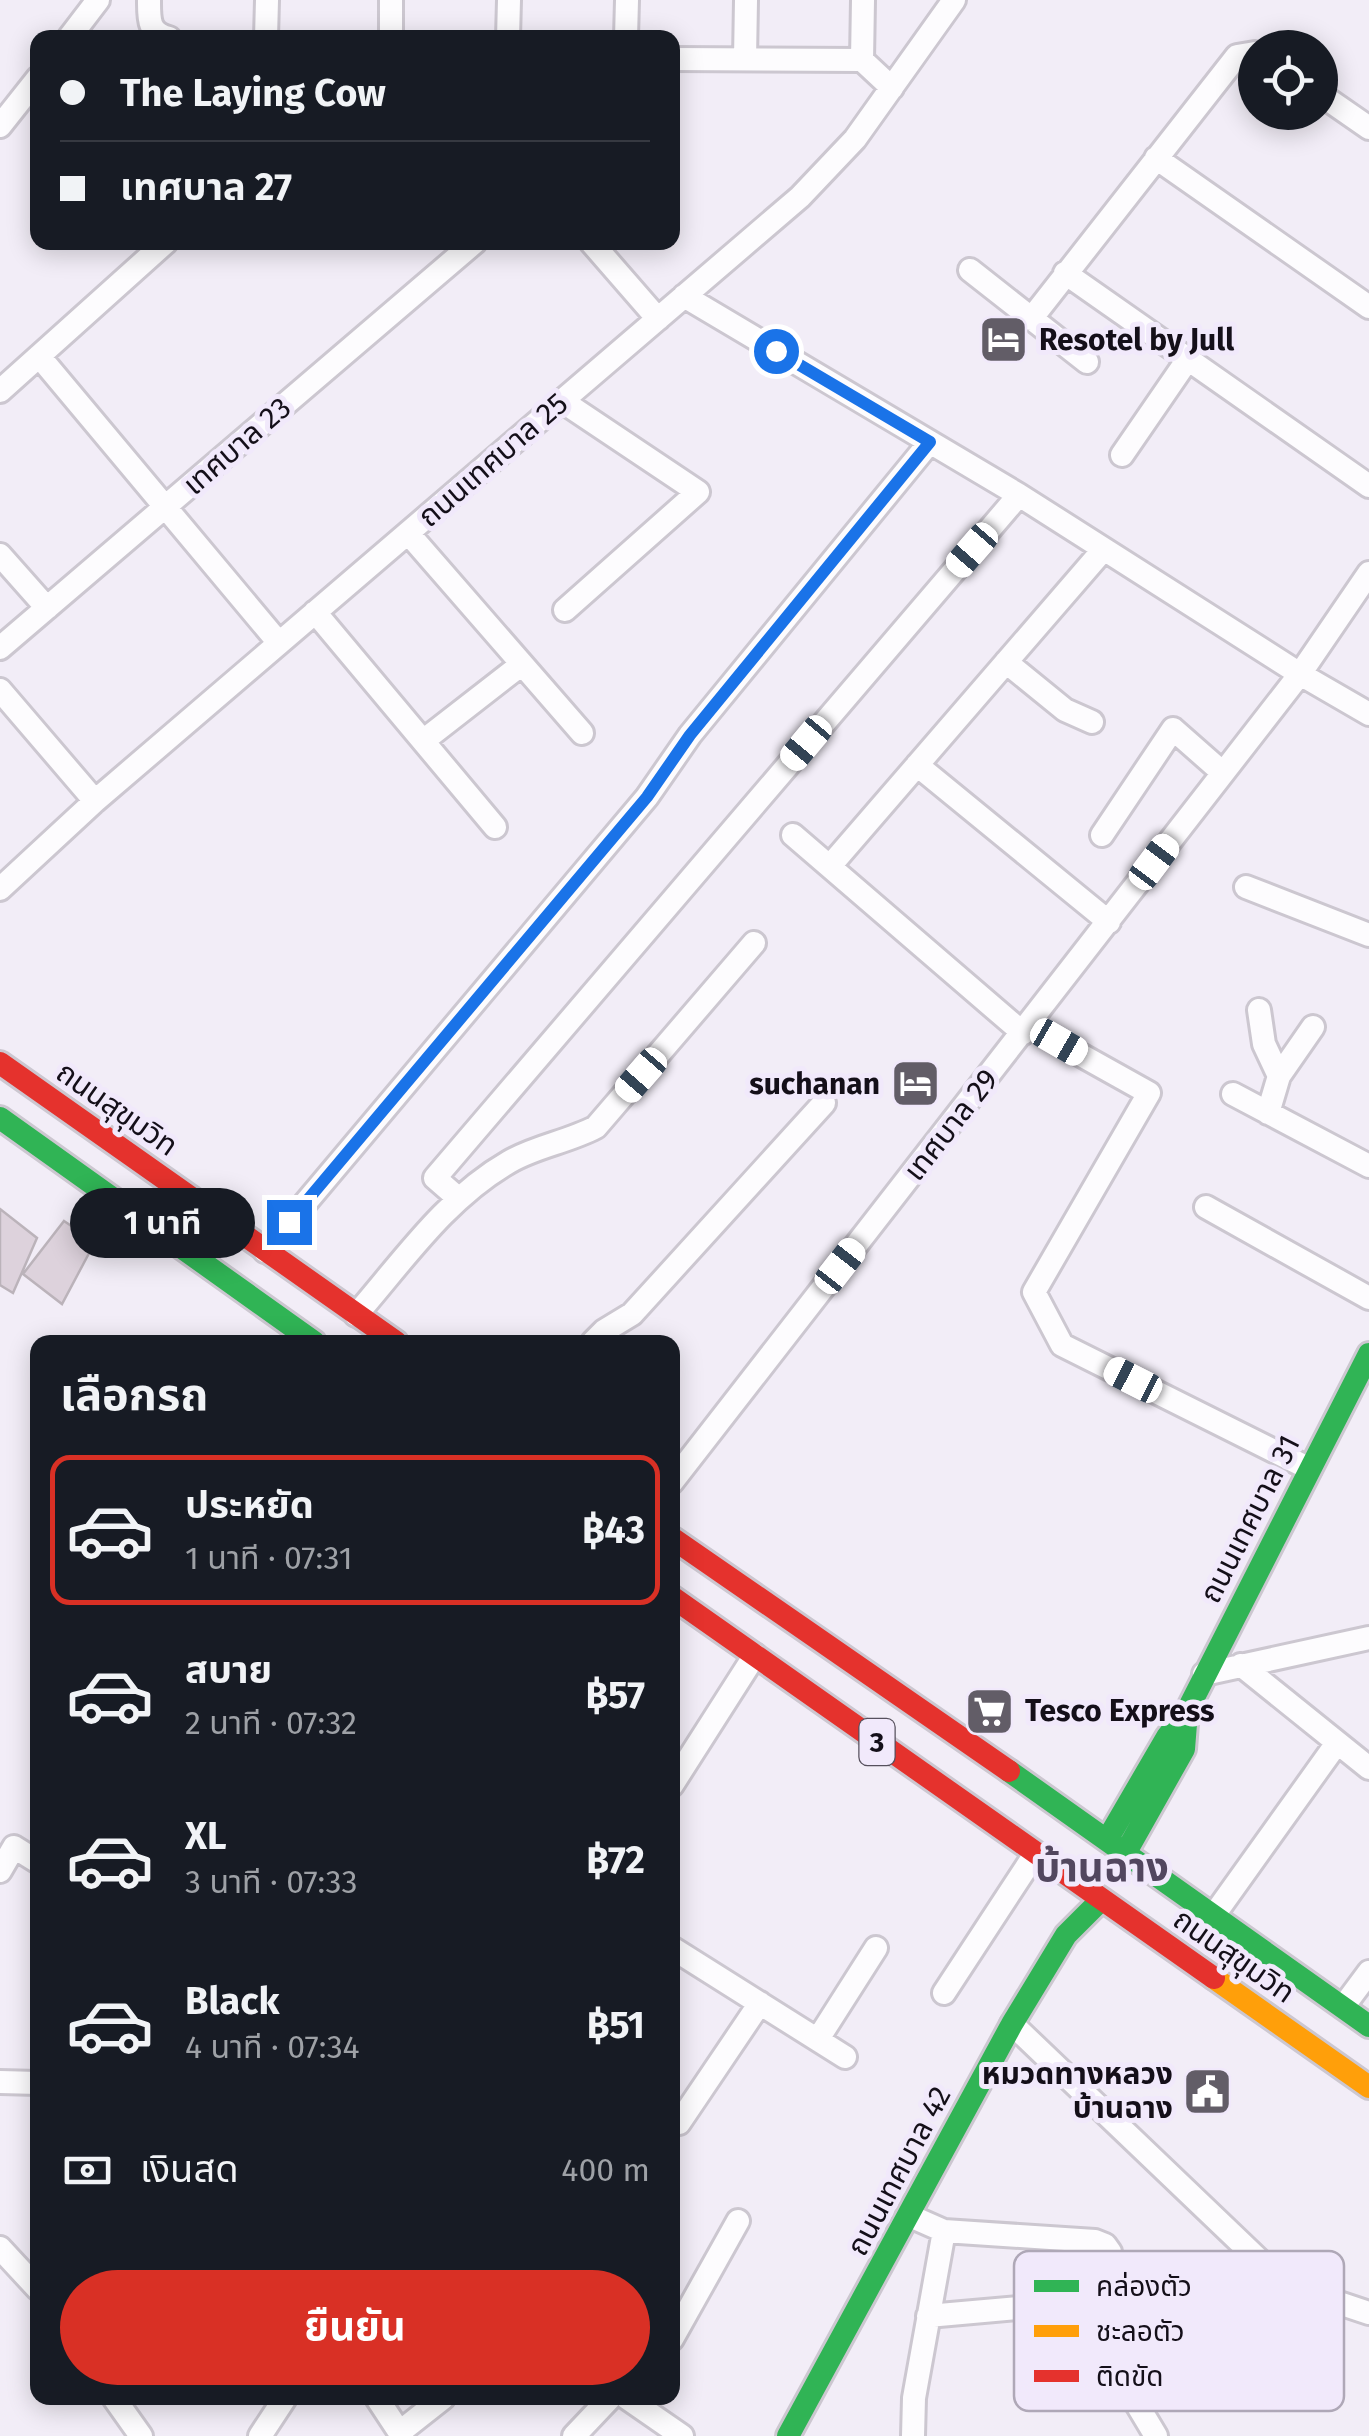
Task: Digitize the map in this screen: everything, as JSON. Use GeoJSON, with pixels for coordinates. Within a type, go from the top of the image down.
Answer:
{"type":"FeatureCollection","features":[{"type":"Feature","properties":{"kind":"main road","name":"ถนนสุขุมวิท"},"geometry":{"type":"LineString","coordinates":[[0,1063],[386,1335]]}},
{"type":"Feature","properties":{"kind":"main road"},"geometry":{"type":"LineString","coordinates":[[3,1125],[304,1335]]}},
{"type":"Feature","properties":{"kind":"main road","name":"ถนนเทศบาล 31"},"geometry":{"type":"LineString","coordinates":[[1104,1870],[1184,1749],[1188,1712],[1204,1674],[1369,1354]]}},
{"type":"Feature","properties":{"kind":"main road","name":"ถนนสุขุมวิท"},"geometry":{"type":"LineString","coordinates":[[680,1544],[1104,1870],[1369,2088]]}},
{"type":"Feature","properties":{"kind":"main road","name":"ถนนสุขุมวิท"},"geometry":{"type":"LineString","coordinates":[[680,1602],[1035,1854],[1104,1870],[1214,1915],[1369,2026]]}},
{"type":"Feature","properties":{"kind":"main road","name":"ถนนเทศบาล 42"},"geometry":{"type":"LineString","coordinates":[[788,2436],[1012,2024],[1104,1870]]}},
{"type":"Feature","properties":{"kind":"street"},"geometry":{"type":"LineString","coordinates":[[75,30],[98,0]]}},
{"type":"Feature","properties":{"kind":"street"},"geometry":{"type":"LineString","coordinates":[[149,0],[153,30]]}},
{"type":"Feature","properties":{"kind":"street"},"geometry":{"type":"LineString","coordinates":[[266,30],[267,0]]}},
{"type":"Feature","properties":{"kind":"street"},"geometry":{"type":"LineString","coordinates":[[391,30],[392,0]]}},
{"type":"Feature","properties":{"kind":"street"},"geometry":{"type":"LineString","coordinates":[[508,30],[509,0]]}},
{"type":"Feature","properties":{"kind":"street"},"geometry":{"type":"LineString","coordinates":[[626,30],[627,0]]}},
{"type":"Feature","properties":{"kind":"street"},"geometry":{"type":"LineString","coordinates":[[745,59],[746,0]]}},
{"type":"Feature","properties":{"kind":"street"},"geometry":{"type":"LineString","coordinates":[[862,60],[863,0]]}},
{"type":"Feature","properties":{"kind":"street","name":"ถนนเทศบาล 25"},"geometry":{"type":"LineString","coordinates":[[0,889],[95,801],[800,198],[855,139],[954,0]]}},
{"type":"Feature","properties":{"kind":"street"},"geometry":{"type":"LineString","coordinates":[[1030,319],[1238,56]]}},
{"type":"Feature","properties":{"kind":"street"},"geometry":{"type":"LineString","coordinates":[[680,59],[862,60],[892,88]]}},
{"type":"Feature","properties":{"kind":"street"},"geometry":{"type":"LineString","coordinates":[[0,126],[30,88]]}},
{"type":"Feature","properties":{"kind":"street"},"geometry":{"type":"LineString","coordinates":[[1338,106],[1369,128]]}},
{"type":"Feature","properties":{"kind":"street"},"geometry":{"type":"LineString","coordinates":[[1156,158],[1369,307]]}},
{"type":"Feature","properties":{"kind":"street"},"geometry":{"type":"LineString","coordinates":[[0,390],[157,250]]}},
{"type":"Feature","properties":{"kind":"street","name":"เทศบาล 23"},"geometry":{"type":"LineString","coordinates":[[0,648],[466,250]]}},
{"type":"Feature","properties":{"kind":"street"},"geometry":{"type":"LineString","coordinates":[[598,250],[658,319]]}},
{"type":"Feature","properties":{"kind":"street"},"geometry":{"type":"LineString","coordinates":[[970,270],[1087,362]]}},
{"type":"Feature","properties":{"kind":"street"},"geometry":{"type":"LineString","coordinates":[[1065,273],[1369,486]]}},
{"type":"Feature","properties":{"kind":"street"},"geometry":{"type":"LineString","coordinates":[[684,296],[1018,495],[1369,714]]}},
{"type":"Feature","properties":{"kind":"street"},"geometry":{"type":"LineString","coordinates":[[39,356],[278,643]]}},
{"type":"Feature","properties":{"kind":"street"},"geometry":{"type":"LineString","coordinates":[[1122,455],[1188,359]]}},
{"type":"Feature","properties":{"kind":"street"},"geometry":{"type":"LineString","coordinates":[[562,401],[698,492],[566,610]]}},
{"type":"Feature","properties":{"kind":"street"},"geometry":{"type":"LineString","coordinates":[[265,1250],[647,797],[690,735],[930,442]]}},
{"type":"Feature","properties":{"kind":"street"},"geometry":{"type":"LineString","coordinates":[[458,1198],[435,1178],[1018,495]]}},
{"type":"Feature","properties":{"kind":"street"},"geometry":{"type":"LineString","coordinates":[[408,532],[582,733]]}},
{"type":"Feature","properties":{"kind":"street"},"geometry":{"type":"LineString","coordinates":[[830,866],[1103,550]]}},
{"type":"Feature","properties":{"kind":"street"},"geometry":{"type":"LineString","coordinates":[[0,556],[47,608]]}},
{"type":"Feature","properties":{"kind":"street","name":"เทศบาล 29"},"geometry":{"type":"LineString","coordinates":[[680,1472],[1300,674],[1369,573]]}},
{"type":"Feature","properties":{"kind":"street"},"geometry":{"type":"LineString","coordinates":[[316,612],[494,827]]}},
{"type":"Feature","properties":{"kind":"street"},"geometry":{"type":"LineString","coordinates":[[1006,662],[1065,710],[1092,722]]}},
{"type":"Feature","properties":{"kind":"street"},"geometry":{"type":"LineString","coordinates":[[423,741],[522,664]]}},
{"type":"Feature","properties":{"kind":"street"},"geometry":{"type":"LineString","coordinates":[[0,690],[95,801]]}},
{"type":"Feature","properties":{"kind":"street"},"geometry":{"type":"LineString","coordinates":[[1102,835],[1173,729],[1223,773]]}},
{"type":"Feature","properties":{"kind":"street"},"geometry":{"type":"LineString","coordinates":[[918,765],[1109,922]]}},
{"type":"Feature","properties":{"kind":"street"},"geometry":{"type":"LineString","coordinates":[[793,836],[1026,1029],[1149,1094],[1034,1292],[1062,1344],[1310,1469]]}},
{"type":"Feature","properties":{"kind":"street"},"geometry":{"type":"LineString","coordinates":[[1246,887],[1369,934]]}},
{"type":"Feature","properties":{"kind":"street"},"geometry":{"type":"LineString","coordinates":[[356,1314],[458,1198],[511,1160],[596,1128],[754,943]]}},
{"type":"Feature","properties":{"kind":"street"},"geometry":{"type":"LineString","coordinates":[[1259,1010],[1264,1044],[1278,1076]]}},
{"type":"Feature","properties":{"kind":"street"},"geometry":{"type":"LineString","coordinates":[[1268,1113],[1278,1076],[1296,1056],[1313,1027]]}},
{"type":"Feature","properties":{"kind":"street"},"geometry":{"type":"LineString","coordinates":[[1232,1094],[1369,1166]]}},
{"type":"Feature","properties":{"kind":"street"},"geometry":{"type":"LineString","coordinates":[[599,1335],[632,1314],[824,1103]]}},
{"type":"Feature","properties":{"kind":"street"},"geometry":{"type":"LineString","coordinates":[[1206,1207],[1369,1298]]}},
{"type":"Feature","properties":{"kind":"street"},"geometry":{"type":"LineString","coordinates":[[1204,1674],[1369,1638]]}},
{"type":"Feature","properties":{"kind":"street"},"geometry":{"type":"LineString","coordinates":[[680,1772],[755,1655]]}},
{"type":"Feature","properties":{"kind":"street"},"geometry":{"type":"LineString","coordinates":[[1241,1666],[1369,1768]]}},
{"type":"Feature","properties":{"kind":"street"},"geometry":{"type":"LineString","coordinates":[[1214,1915],[1337,1743]]}},
{"type":"Feature","properties":{"kind":"street"},"geometry":{"type":"LineString","coordinates":[[0,1871],[14,1848],[30,1857]]}},
{"type":"Feature","properties":{"kind":"street"},"geometry":{"type":"LineString","coordinates":[[944,1994],[1035,1854]]}},
{"type":"Feature","properties":{"kind":"street"},"geometry":{"type":"LineString","coordinates":[[818,2040],[876,1948]]}},
{"type":"Feature","properties":{"kind":"street"},"geometry":{"type":"LineString","coordinates":[[680,1953],[845,2057]]}},
{"type":"Feature","properties":{"kind":"street"},"geometry":{"type":"LineString","coordinates":[[1343,2008],[1369,1972]]}},
{"type":"Feature","properties":{"kind":"street"},"geometry":{"type":"LineString","coordinates":[[680,2120],[760,2003]]}},
{"type":"Feature","properties":{"kind":"street"},"geometry":{"type":"LineString","coordinates":[[1012,2024],[1249,2251]]}},
{"type":"Feature","properties":{"kind":"street"},"geometry":{"type":"LineString","coordinates":[[0,2082],[30,2083]]}},
{"type":"Feature","properties":{"kind":"street"},"geometry":{"type":"LineString","coordinates":[[910,2216],[944,2231],[1095,2241],[1109,2251]]}},
{"type":"Feature","properties":{"kind":"street"},"geometry":{"type":"LineString","coordinates":[[680,2325],[738,2220]]}},
{"type":"Feature","properties":{"kind":"street"},"geometry":{"type":"LineString","coordinates":[[913,2436],[914,2398],[944,2231]]}},
{"type":"Feature","properties":{"kind":"street"},"geometry":{"type":"LineString","coordinates":[[0,2248],[30,2281]]}},
{"type":"Feature","properties":{"kind":"street"},"geometry":{"type":"LineString","coordinates":[[1344,2305],[1369,2313]]}},
{"type":"Feature","properties":{"kind":"street"},"geometry":{"type":"LineString","coordinates":[[928,2316],[1014,2308]]}},
{"type":"Feature","properties":{"kind":"street"},"geometry":{"type":"LineString","coordinates":[[119,2405],[141,2436]]}},
{"type":"Feature","properties":{"kind":"street"},"geometry":{"type":"LineString","coordinates":[[270,2430],[282,2405]]}},
{"type":"Feature","properties":{"kind":"street"},"geometry":{"type":"LineString","coordinates":[[382,2405],[401,2434],[435,2405]]}},
{"type":"Feature","properties":{"kind":"street"},"geometry":{"type":"LineString","coordinates":[[574,2436],[616,2405]]}},
{"type":"Feature","properties":{"kind":"street"},"geometry":{"type":"LineString","coordinates":[[636,2405],[682,2436]]}},
{"type":"Feature","properties":{"kind":"street"},"geometry":{"type":"LineString","coordinates":[[1141,2411],[1156,2436]]}},
{"type":"Feature","properties":{"kind":"building"},"geometry":{"type":"Polygon","coordinates":[[[0,1209],[37,1238],[13,1293],[0,1285],[0,1209]]]}},
{"type":"Feature","properties":{"kind":"building"},"geometry":{"type":"Polygon","coordinates":[[[64,1221],[95,1242],[62,1304],[23,1274],[64,1221]]]}},
{"type":"Feature","properties":{"kind":"traffic: fast"},"geometry":{"type":"LineString","coordinates":[[0,1118],[304,1335]]}},
{"type":"Feature","properties":{"kind":"traffic: fast"},"geometry":{"type":"LineString","coordinates":[[1107,1840],[1167,1737],[1187,1711],[1369,1354]]}},
{"type":"Feature","properties":{"kind":"traffic: fast"},"geometry":{"type":"LineString","coordinates":[[1126,1852],[1184,1749],[1187,1711]]}},
{"type":"Feature","properties":{"kind":"traffic: fast"},"geometry":{"type":"LineString","coordinates":[[1009,1771],[1369,2026]]}},
{"type":"Feature","properties":{"kind":"traffic: fast"},"geometry":{"type":"LineString","coordinates":[[788,2436],[1012,2024],[1066,1935],[1101,1900]]}},
{"type":"Feature","properties":{"kind":"traffic: slow"},"geometry":{"type":"LineString","coordinates":[[1214,1978],[1369,2087]]}},
{"type":"Feature","properties":{"kind":"traffic: jam"},"geometry":{"type":"LineString","coordinates":[[0,1063],[386,1335]]}},
{"type":"Feature","properties":{"kind":"traffic: jam"},"geometry":{"type":"LineString","coordinates":[[680,1544],[1009,1771]]}},
{"type":"Feature","properties":{"kind":"traffic: jam"},"geometry":{"type":"LineString","coordinates":[[680,1603],[1214,1978]]}},
{"type":"Feature","properties":{"kind":"place","name":"Resotel by Jull"},"geometry":{"type":"Point","coordinates":[1004,340]}},
{"type":"Feature","properties":{"kind":"place","name":"suchanan"},"geometry":{"type":"Point","coordinates":[915,1084]}},
{"type":"Feature","properties":{"kind":"place","name":"Tesco Express"},"geometry":{"type":"Point","coordinates":[990,1711]}},
{"type":"Feature","properties":{"kind":"place","name":"หมวดทางหลวง บ้านฉาง"},"geometry":{"type":"Point","coordinates":[1208,2091]}},
{"type":"Feature","properties":{"kind":"district","name":"บ้านฉาง"},"geometry":{"type":"Point","coordinates":[1102,1867]}},
{"type":"Feature","properties":{"kind":"route"},"geometry":{"type":"LineString","coordinates":[[289,1222],[647,797],[690,735],[930,442],[776,351]]}}]}
